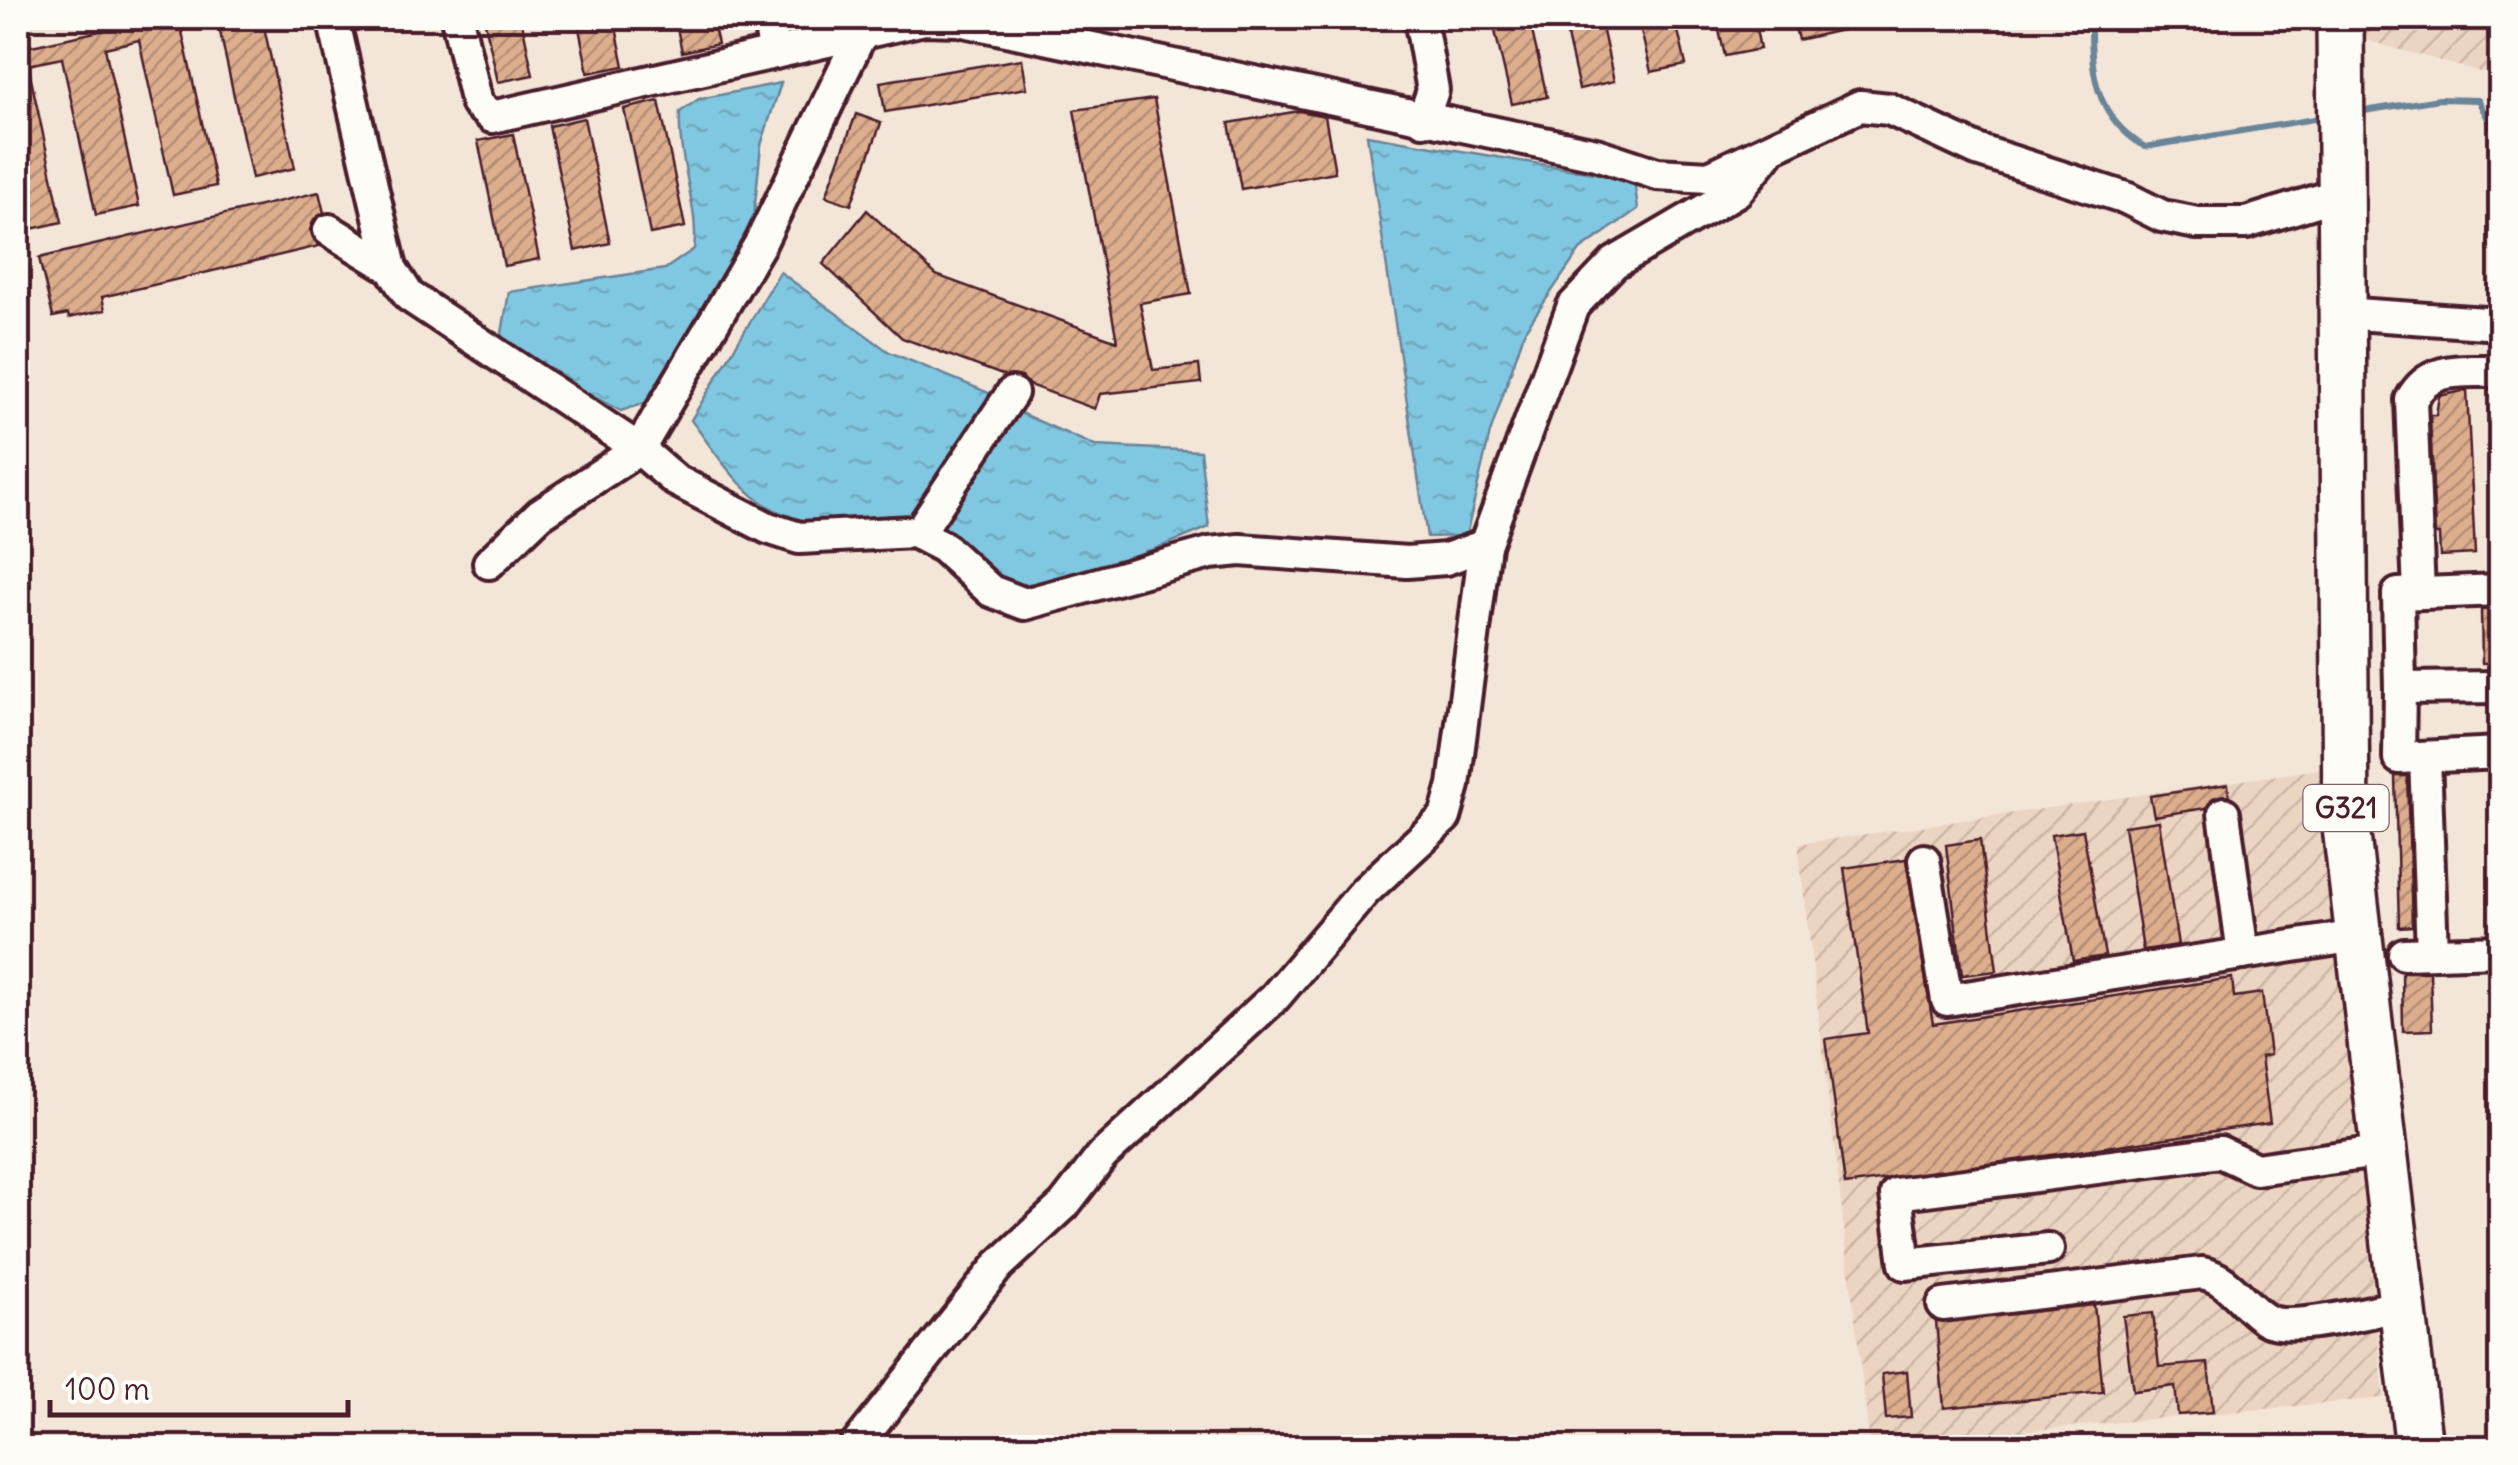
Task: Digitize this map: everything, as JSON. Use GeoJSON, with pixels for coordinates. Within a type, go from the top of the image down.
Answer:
{"type":"FeatureCollection","features":[{"type":"Feature","properties":{"kind":"highway","name":"G321"},"geometry":{"type":"LineString","coordinates":[[2340,32],[2346,828],[2419,1448]]}},
{"type":"Feature","properties":{"kind":"street"},"geometry":{"type":"LineString","coordinates":[[334,18],[390,268]]}},
{"type":"Feature","properties":{"kind":"street"},"geometry":{"type":"LineString","coordinates":[[457,18],[477,104],[492,117],[938,18],[1596,154],[1657,174],[1698,178],[1720,173],[1860,106],[1918,120],[1977,150],[2126,198],[2162,216],[2197,223],[2246,224],[2339,180]]}},
{"type":"Feature","properties":{"kind":"street"},"geometry":{"type":"LineString","coordinates":[[768,18],[775,53]]}},
{"type":"Feature","properties":{"kind":"street"},"geometry":{"type":"LineString","coordinates":[[1420,18],[1433,90],[1423,120]]}},
{"type":"Feature","properties":{"kind":"street"},"geometry":{"type":"LineString","coordinates":[[489,564],[540,514],[639,449],[762,242],[861,34]]}},
{"type":"Feature","properties":{"kind":"street"},"geometry":{"type":"LineString","coordinates":[[854,1448],[999,1265],[1064,1205],[1102,1156],[1275,997],[1365,891],[1445,818],[1454,785],[1485,545],[1573,306],[1614,263],[1738,190],[1776,144]]}},
{"type":"Feature","properties":{"kind":"street"},"geometry":{"type":"LineString","coordinates":[[329,230],[390,268],[410,296],[639,449],[674,480],[768,528],[799,538],[918,534],[942,547],[991,591],[1025,604],[1210,553],[1240,550],[1427,561],[1485,545]]}},
{"type":"Feature","properties":{"kind":"street"},"geometry":{"type":"LineString","coordinates":[[2341,313],[2500,324]]}},
{"type":"Feature","properties":{"kind":"street"},"geometry":{"type":"LineString","coordinates":[[2419,593],[2411,400],[2424,380],[2435,373],[2500,372]]}},
{"type":"Feature","properties":{"kind":"street"},"geometry":{"type":"LineString","coordinates":[[918,534],[1012,393]]}},
{"type":"Feature","properties":{"kind":"street"},"geometry":{"type":"LineString","coordinates":[[2500,590],[2398,594],[2399,758],[2500,753]]}},
{"type":"Feature","properties":{"kind":"street"},"geometry":{"type":"LineString","coordinates":[[2400,688],[2500,687]]}},
{"type":"Feature","properties":{"kind":"street"},"geometry":{"type":"LineString","coordinates":[[2425,757],[2418,954],[2500,951]]}},
{"type":"Feature","properties":{"kind":"street"},"geometry":{"type":"LineString","coordinates":[[2224,812],[2244,954]]}},
{"type":"Feature","properties":{"kind":"street"},"geometry":{"type":"LineString","coordinates":[[1924,860],[1947,1000],[2357,936]]}},
{"type":"Feature","properties":{"kind":"street"},"geometry":{"type":"LineString","coordinates":[[2048,1249],[1906,1264],[1896,1194],[2220,1152],[2256,1169],[2385,1151]]}},
{"type":"Feature","properties":{"kind":"street"},"geometry":{"type":"LineString","coordinates":[[1943,1306],[2202,1273],[2220,1279],[2259,1316],[2281,1326],[2404,1305]]}},
{"type":"Feature","properties":{"kind":"shaded area"},"geometry":{"type":"Polygon","coordinates":[[[2365,18],[2500,18],[2500,87],[2491,75],[2365,40],[2365,18]]]}},
{"type":"Feature","properties":{"kind":"shaded area"},"geometry":{"type":"Polygon","coordinates":[[[2320,769],[2384,1398],[1870,1445],[1798,844],[2320,769]]]}},
{"type":"Feature","properties":{"kind":"water"},"geometry":{"type":"Polygon","coordinates":[[[781,83],[761,145],[753,224],[645,403],[621,411],[545,371],[501,339],[509,292],[665,269],[694,249],[694,217],[680,112],[699,99],[781,83]]]}},
{"type":"Feature","properties":{"kind":"water"},"geometry":{"type":"Polygon","coordinates":[[[1367,135],[1634,180],[1638,209],[1580,250],[1525,330],[1490,433],[1466,536],[1427,537],[1367,135]]]}},
{"type":"Feature","properties":{"kind":"water"},"geometry":{"type":"Polygon","coordinates":[[[780,272],[889,352],[994,395],[938,490],[915,517],[885,525],[829,524],[779,512],[743,486],[691,420],[780,272]]]}},
{"type":"Feature","properties":{"kind":"water"},"geometry":{"type":"Polygon","coordinates":[[[1020,413],[1095,446],[1200,451],[1209,527],[1137,555],[1043,582],[1019,584],[995,576],[941,525],[1020,413]]]}},
{"type":"Feature","properties":{"kind":"building"},"geometry":{"type":"Polygon","coordinates":[[[159,18],[179,18],[216,186],[173,195],[139,40],[105,48],[139,206],[96,215],[62,58],[28,65],[62,222],[18,232],[18,49],[159,18]]]}},
{"type":"Feature","properties":{"kind":"building"},"geometry":{"type":"Polygon","coordinates":[[[217,18],[262,18],[295,168],[252,178],[217,18]]]}},
{"type":"Feature","properties":{"kind":"building"},"geometry":{"type":"Polygon","coordinates":[[[484,18],[521,18],[533,75],[498,82],[484,18]]]}},
{"type":"Feature","properties":{"kind":"building"},"geometry":{"type":"Polygon","coordinates":[[[577,18],[614,18],[624,66],[588,73],[577,18]]]}},
{"type":"Feature","properties":{"kind":"building"},"geometry":{"type":"Polygon","coordinates":[[[675,18],[712,18],[718,44],[682,52],[675,18]]]}},
{"type":"Feature","properties":{"kind":"building"},"geometry":{"type":"Polygon","coordinates":[[[1492,18],[1529,18],[1547,97],[1512,104],[1492,18]]]}},
{"type":"Feature","properties":{"kind":"building"},"geometry":{"type":"Polygon","coordinates":[[[1563,18],[1600,18],[1614,81],[1579,89],[1563,18]]]}},
{"type":"Feature","properties":{"kind":"building"},"geometry":{"type":"Polygon","coordinates":[[[1638,18],[1675,18],[1686,65],[1651,72],[1638,18]]]}},
{"type":"Feature","properties":{"kind":"building"},"geometry":{"type":"Polygon","coordinates":[[[1716,18],[1754,18],[1760,49],[1725,56],[1716,18]]]}},
{"type":"Feature","properties":{"kind":"building"},"geometry":{"type":"Polygon","coordinates":[[[1793,18],[1869,18],[1869,24],[1798,40],[1793,18]]]}},
{"type":"Feature","properties":{"kind":"building"},"geometry":{"type":"Polygon","coordinates":[[[1022,59],[1027,88],[885,112],[880,82],[1022,59]]]}},
{"type":"Feature","properties":{"kind":"building"},"geometry":{"type":"Polygon","coordinates":[[[1154,99],[1191,294],[1140,303],[1153,370],[1199,365],[1201,383],[1100,394],[1095,409],[1029,385],[1022,377],[1005,376],[902,338],[823,264],[867,210],[936,275],[1117,341],[1074,110],[1154,99]]]}},
{"type":"Feature","properties":{"kind":"building"},"geometry":{"type":"Polygon","coordinates":[[[659,101],[685,227],[650,234],[624,109],[659,101]]]}},
{"type":"Feature","properties":{"kind":"building"},"geometry":{"type":"Polygon","coordinates":[[[1299,111],[1325,116],[1335,172],[1241,189],[1229,123],[1299,111]]]}},
{"type":"Feature","properties":{"kind":"building"},"geometry":{"type":"Polygon","coordinates":[[[856,114],[881,123],[851,205],[826,196],[856,114]]]}},
{"type":"Feature","properties":{"kind":"building"},"geometry":{"type":"Polygon","coordinates":[[[584,118],[610,243],[575,251],[549,126],[584,118]]]}},
{"type":"Feature","properties":{"kind":"building"},"geometry":{"type":"Polygon","coordinates":[[[513,134],[539,259],[504,266],[478,141],[513,134]]]}},
{"type":"Feature","properties":{"kind":"building"},"geometry":{"type":"Polygon","coordinates":[[[319,192],[324,213],[314,219],[310,230],[319,246],[102,297],[105,310],[69,318],[68,314],[53,317],[39,258],[319,192]]]}},
{"type":"Feature","properties":{"kind":"building"},"geometry":{"type":"Polygon","coordinates":[[[2467,390],[2475,554],[2440,556],[2439,534],[2435,534],[2430,415],[2436,415],[2439,396],[2467,390]]]}},
{"type":"Feature","properties":{"kind":"building"},"geometry":{"type":"Polygon","coordinates":[[[2500,609],[2500,663],[2482,663],[2481,610],[2500,609]]]}},
{"type":"Feature","properties":{"kind":"building"},"geometry":{"type":"Polygon","coordinates":[[[2395,776],[2407,776],[2412,926],[2399,927],[2395,776]]]}},
{"type":"Feature","properties":{"kind":"building"},"geometry":{"type":"Polygon","coordinates":[[[2228,784],[2229,795],[2213,798],[2206,808],[2154,816],[2150,796],[2228,784]]]}},
{"type":"Feature","properties":{"kind":"building"},"geometry":{"type":"Polygon","coordinates":[[[2159,821],[2178,945],[2143,950],[2124,826],[2159,821]]]}},
{"type":"Feature","properties":{"kind":"building"},"geometry":{"type":"Polygon","coordinates":[[[2083,830],[2105,956],[2073,961],[2051,835],[2083,830]]]}},
{"type":"Feature","properties":{"kind":"building"},"geometry":{"type":"Polygon","coordinates":[[[1980,840],[1997,971],[1962,975],[1946,845],[1980,840]]]}},
{"type":"Feature","properties":{"kind":"building"},"geometry":{"type":"Polygon","coordinates":[[[1906,859],[1933,1024],[2232,978],[2234,997],[2262,993],[2270,1055],[2261,1057],[2270,1123],[1845,1185],[1826,1039],[1868,1033],[1844,868],[1906,859]]]}},
{"type":"Feature","properties":{"kind":"building"},"geometry":{"type":"Polygon","coordinates":[[[2402,972],[2430,972],[2432,1030],[2403,1031],[2402,972]]]}},
{"type":"Feature","properties":{"kind":"building"},"geometry":{"type":"Polygon","coordinates":[[[2094,1305],[2103,1392],[1944,1408],[1936,1322],[2094,1305]]]}},
{"type":"Feature","properties":{"kind":"building"},"geometry":{"type":"Polygon","coordinates":[[[2153,1313],[2159,1367],[2208,1363],[2213,1412],[2178,1415],[2175,1386],[2133,1391],[2123,1316],[2153,1313]]]}},
{"type":"Feature","properties":{"kind":"building"},"geometry":{"type":"Polygon","coordinates":[[[1907,1371],[1911,1417],[1886,1419],[1882,1374],[1907,1371]]]}},
{"type":"Feature","properties":{"kind":"waterway"},"geometry":{"type":"LineString","coordinates":[[2091,18],[2092,57],[2099,92],[2115,122],[2145,147],[2326,117]]}},
{"type":"Feature","properties":{"kind":"waterway"},"geometry":{"type":"LineString","coordinates":[[2358,112],[2439,99],[2478,100],[2500,142]]}}]}
